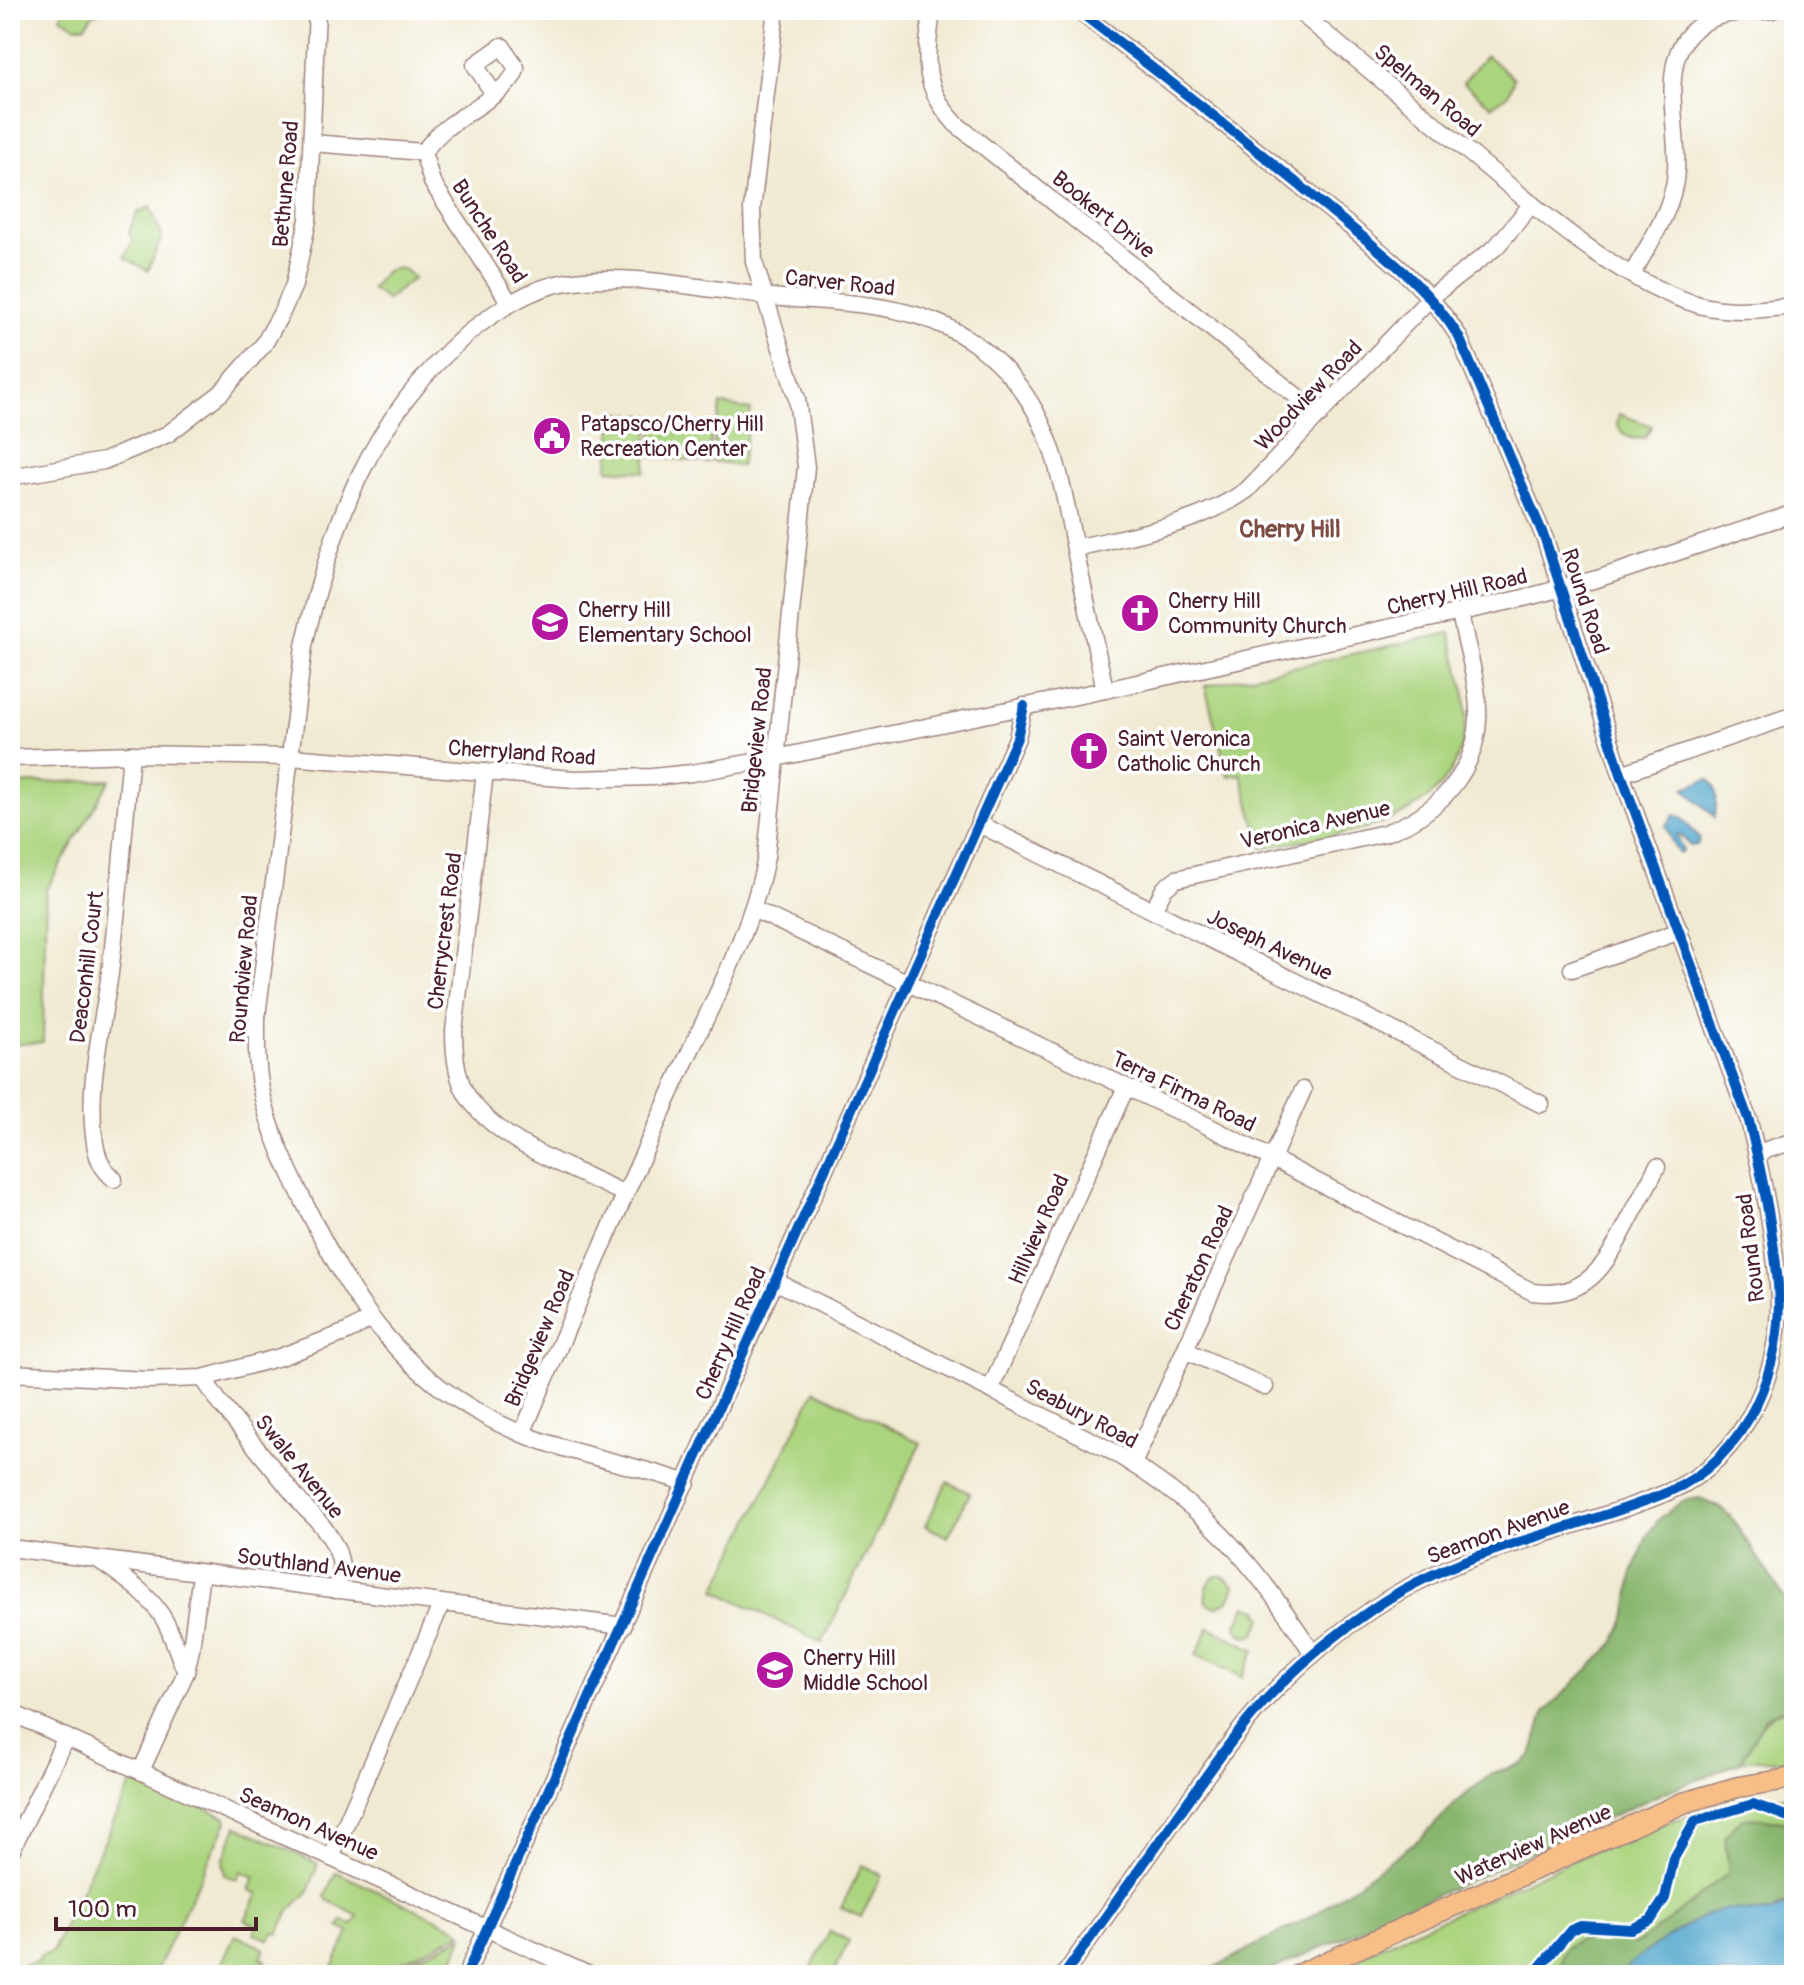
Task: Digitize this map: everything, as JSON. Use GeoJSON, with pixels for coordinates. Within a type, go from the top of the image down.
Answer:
{"type":"FeatureCollection","features":[{"type":"Feature","properties":{"kind":"main road","name":"Waterview Avenue"},"geometry":{"type":"LineString","coordinates":[[1298,1975],[1683,1803],[1738,1787],[1794,1778]]}},
{"type":"Feature","properties":{"kind":"street","name":"Bethune Road"},"geometry":{"type":"LineString","coordinates":[[10,477],[104,461],[168,434],[221,393],[264,344],[294,285],[308,220],[317,10]]}},
{"type":"Feature","properties":{"kind":"street","name":"Bridgeview Road"},"geometry":{"type":"LineString","coordinates":[[522,1434],[753,909],[766,857],[806,467],[797,399],[763,296],[753,251],[752,209],[776,10]]}},
{"type":"Feature","properties":{"kind":"street","name":"Bookert Drive"},"geometry":{"type":"LineString","coordinates":[[932,10],[926,60],[928,78],[933,94],[956,124],[1320,415]]}},
{"type":"Feature","properties":{"kind":"street","name":"Round Road"},"geometry":{"type":"LineString","coordinates":[[1077,10],[1242,137],[1415,280],[1453,327],[1545,539],[1621,774],[1749,1121],[1778,1285],[1774,1341],[1768,1368]]}},
{"type":"Feature","properties":{"kind":"street","name":"Spelman Road"},"geometry":{"type":"LineString","coordinates":[[1297,10],[1532,204],[1607,260],[1670,294],[1704,306],[1751,310],[1794,306]]}},
{"type":"Feature","properties":{"kind":"street"},"geometry":{"type":"LineString","coordinates":[[1632,274],[1662,221],[1675,184],[1672,79],[1677,53],[1696,28],[1722,15],[1773,10]]}},
{"type":"Feature","properties":{"kind":"street"},"geometry":{"type":"LineString","coordinates":[[312,143],[423,152],[445,129],[494,94]]}},
{"type":"Feature","properties":{"kind":"street","name":"Bunche Road"},"geometry":{"type":"LineString","coordinates":[[423,152],[432,182],[510,303]]}},
{"type":"Feature","properties":{"kind":"street","name":"Woodview Road"},"geometry":{"type":"LineString","coordinates":[[1075,548],[1177,525],[1227,504],[1247,490],[1431,297],[1496,247],[1532,204]]}},
{"type":"Feature","properties":{"kind":"street","name":"Carver Road"},"geometry":{"type":"LineString","coordinates":[[510,303],[566,282],[633,280],[763,296],[878,305],[912,312],[964,335],[993,357],[1034,408],[1048,438],[1060,472],[1105,690]]}},
{"type":"Feature","properties":{"kind":"street","name":"Roundview Road"},"geometry":{"type":"LineString","coordinates":[[510,303],[474,329],[435,364],[390,421],[364,462],[346,503],[317,589],[304,646],[257,1016],[260,1088],[283,1161],[335,1264],[370,1319],[411,1363],[445,1392],[485,1417],[522,1434],[687,1483]]}},
{"type":"Feature","properties":{"kind":"street","name":"Cherry Hill Road"},"geometry":{"type":"LineString","coordinates":[[466,1975],[1017,738],[1024,706],[1560,590],[1794,513]]}},
{"type":"Feature","properties":{"kind":"street","name":"Veronica Avenue"},"geometry":{"type":"LineString","coordinates":[[1153,910],[1164,889],[1176,879],[1385,833],[1420,818],[1447,794],[1468,764],[1477,727],[1478,707],[1460,613]]}},
{"type":"Feature","properties":{"kind":"street","name":"Cherryland Road"},"geometry":{"type":"LineString","coordinates":[[10,758],[131,754],[289,757],[532,778],[609,779],[692,773],[1024,706]]}},
{"type":"Feature","properties":{"kind":"street"},"geometry":{"type":"LineString","coordinates":[[1621,774],[1794,715]]}},
{"type":"Feature","properties":{"kind":"street","name":"Deaconhill Court"},"geometry":{"type":"LineString","coordinates":[[114,1179],[100,1162],[93,1101],[116,922],[131,754]]}},
{"type":"Feature","properties":{"kind":"street","name":"Cherrycrest Road"},"geometry":{"type":"LineString","coordinates":[[485,772],[454,1031],[454,1052],[466,1095],[483,1115],[519,1142],[625,1194]]}},
{"type":"Feature","properties":{"kind":"street","name":"Joseph Avenue"},"geometry":{"type":"LineString","coordinates":[[979,824],[1541,1104]]}},
{"type":"Feature","properties":{"kind":"street","name":"Terra Firma Road"},"geometry":{"type":"LineString","coordinates":[[753,909],[1126,1087],[1520,1288],[1551,1294],[1567,1291],[1593,1276],[1609,1257],[1657,1167]]}},
{"type":"Feature","properties":{"kind":"street"},"geometry":{"type":"LineString","coordinates":[[1572,969],[1680,931]]}},
{"type":"Feature","properties":{"kind":"street","name":"Hillview Road"},"geometry":{"type":"LineString","coordinates":[[990,1390],[1126,1087]]}},
{"type":"Feature","properties":{"kind":"street","name":"Cheraton Road"},"geometry":{"type":"LineString","coordinates":[[1133,1464],[1303,1090]]}},
{"type":"Feature","properties":{"kind":"street"},"geometry":{"type":"LineString","coordinates":[[1757,1153],[1794,1141]]}},
{"type":"Feature","properties":{"kind":"street","name":"Seabury Road"},"geometry":{"type":"LineString","coordinates":[[775,1281],[1133,1464],[1181,1497],[1207,1519],[1272,1590],[1313,1654]]}},
{"type":"Feature","properties":{"kind":"street"},"geometry":{"type":"LineString","coordinates":[[10,1373],[147,1380],[203,1378],[280,1357],[347,1332],[370,1319]]}},
{"type":"Feature","properties":{"kind":"street"},"geometry":{"type":"LineString","coordinates":[[1185,1350],[1265,1387]]}},
{"type":"Feature","properties":{"kind":"street","name":"Seamon Avenue"},"geometry":{"type":"LineString","coordinates":[[1064,1975],[1225,1749],[1278,1687],[1313,1654],[1376,1606],[1449,1568],[1489,1551],[1670,1491],[1693,1478],[1715,1462],[1744,1428],[1755,1410],[1768,1368]]}},
{"type":"Feature","properties":{"kind":"street","name":"Swale Avenue"},"geometry":{"type":"LineString","coordinates":[[203,1378],[305,1508],[322,1523],[334,1546],[341,1571],[335,1590]]}},
{"type":"Feature","properties":{"kind":"street","name":"Southland Avenue"},"geometry":{"type":"LineString","coordinates":[[10,1548],[623,1626]]}},
{"type":"Feature","properties":{"kind":"street"},"geometry":{"type":"LineString","coordinates":[[97,1559],[133,1585],[166,1622],[186,1672]]}},
{"type":"Feature","properties":{"kind":"street"},"geometry":{"type":"LineString","coordinates":[[141,1771],[186,1672],[201,1573]]}},
{"type":"Feature","properties":{"kind":"street"},"geometry":{"type":"LineString","coordinates":[[331,1858],[442,1603]]}},
{"type":"Feature","properties":{"kind":"street","name":"Seamon Avenue"},"geometry":{"type":"LineString","coordinates":[[10,1712],[589,1975]]}},
{"type":"Feature","properties":{"kind":"street"},"geometry":{"type":"LineString","coordinates":[[10,1853],[66,1737]]}},
{"type":"Feature","properties":{"kind":"green space"},"geometry":{"type":"Polygon","coordinates":[[[63,10],[104,10],[93,15],[85,26],[75,26],[61,17],[63,10]]]}},
{"type":"Feature","properties":{"kind":"green space"},"geometry":{"type":"Polygon","coordinates":[[[1486,55],[1514,78],[1508,95],[1492,106],[1463,83],[1486,55]]]}},
{"type":"Feature","properties":{"kind":"green space"},"geometry":{"type":"Polygon","coordinates":[[[150,207],[162,236],[148,271],[124,257],[133,241],[129,232],[137,213],[150,207]]]}},
{"type":"Feature","properties":{"kind":"green space"},"geometry":{"type":"Polygon","coordinates":[[[397,268],[414,278],[387,300],[371,289],[386,271],[397,268]]]}},
{"type":"Feature","properties":{"kind":"green space"},"geometry":{"type":"Polygon","coordinates":[[[721,404],[751,410],[741,466],[711,461],[721,404]]]}},
{"type":"Feature","properties":{"kind":"green space"},"geometry":{"type":"Polygon","coordinates":[[[613,413],[650,416],[645,472],[608,469],[613,413]]]}},
{"type":"Feature","properties":{"kind":"green space"},"geometry":{"type":"Polygon","coordinates":[[[1619,414],[1652,426],[1645,437],[1629,437],[1617,425],[1619,414]]]}},
{"type":"Feature","properties":{"kind":"green space"},"geometry":{"type":"Polygon","coordinates":[[[654,425],[712,432],[708,463],[650,456],[654,425]]]}},
{"type":"Feature","properties":{"kind":"green space"},"geometry":{"type":"Polygon","coordinates":[[[1450,633],[1463,686],[1466,718],[1459,754],[1444,782],[1421,803],[1393,819],[1328,837],[1262,848],[1241,774],[1228,776],[1205,686],[1450,633]]]}},
{"type":"Feature","properties":{"kind":"green space"},"geometry":{"type":"Polygon","coordinates":[[[110,780],[46,890],[43,1042],[10,1045],[10,784],[110,780]]]}},
{"type":"Feature","properties":{"kind":"green space"},"geometry":{"type":"Polygon","coordinates":[[[815,1390],[921,1443],[822,1643],[715,1590],[815,1390]]]}},
{"type":"Feature","properties":{"kind":"green space"},"geometry":{"type":"Polygon","coordinates":[[[947,1482],[970,1493],[948,1537],[925,1526],[947,1482]]]}},
{"type":"Feature","properties":{"kind":"green space"},"geometry":{"type":"Polygon","coordinates":[[[1699,1498],[1730,1516],[1794,1612],[1794,1707],[1765,1718],[1741,1762],[1663,1793],[1260,1975],[1200,1975],[1317,1913],[1422,1837],[1462,1797],[1493,1773],[1522,1764],[1532,1756],[1544,1713],[1615,1642],[1627,1614],[1632,1576],[1647,1536],[1658,1520],[1683,1501],[1699,1498]]]}},
{"type":"Feature","properties":{"kind":"green space"},"geometry":{"type":"Polygon","coordinates":[[[1215,1576],[1223,1576],[1235,1586],[1229,1601],[1216,1607],[1206,1603],[1206,1592],[1215,1576]]]}},
{"type":"Feature","properties":{"kind":"green space"},"geometry":{"type":"Polygon","coordinates":[[[1246,1606],[1259,1610],[1263,1618],[1254,1636],[1242,1635],[1236,1627],[1246,1606]]]}},
{"type":"Feature","properties":{"kind":"green space"},"geometry":{"type":"Polygon","coordinates":[[[1209,1627],[1255,1650],[1242,1677],[1196,1655],[1209,1627]]]}},
{"type":"Feature","properties":{"kind":"green space"},"geometry":{"type":"Polygon","coordinates":[[[1794,1707],[1794,1757],[1741,1761],[1766,1720],[1794,1707]]]}},
{"type":"Feature","properties":{"kind":"green space"},"geometry":{"type":"Polygon","coordinates":[[[135,1776],[226,1818],[227,1822],[155,1973],[157,1975],[43,1975],[17,1966],[37,1962],[41,1956],[52,1952],[135,1776]]]}},
{"type":"Feature","properties":{"kind":"green space"},"geometry":{"type":"Polygon","coordinates":[[[1794,1795],[1794,1904],[1781,1905],[1619,1975],[1316,1975],[1608,1845],[1673,1820],[1742,1803],[1794,1795]]]}},
{"type":"Feature","properties":{"kind":"green space"},"geometry":{"type":"Polygon","coordinates":[[[1740,1820],[1784,1821],[1786,1824],[1794,1845],[1794,1904],[1781,1905],[1770,1912],[1722,1910],[1619,1975],[1561,1975],[1561,1959],[1566,1948],[1574,1942],[1598,1939],[1637,1944],[1729,1873],[1725,1837],[1740,1820]]]}},
{"type":"Feature","properties":{"kind":"green space"},"geometry":{"type":"Polygon","coordinates":[[[237,1826],[318,1864],[308,1892],[289,1911],[278,1934],[273,1932],[269,1940],[254,1933],[257,1926],[245,1920],[258,1894],[249,1890],[255,1877],[241,1871],[237,1880],[225,1875],[223,1861],[237,1826]]]}},
{"type":"Feature","properties":{"kind":"green space"},"geometry":{"type":"Polygon","coordinates":[[[862,1865],[882,1875],[861,1917],[841,1908],[862,1865]]]}},
{"type":"Feature","properties":{"kind":"green space"},"geometry":{"type":"Polygon","coordinates":[[[336,1872],[462,1933],[380,1970],[346,1975],[331,1972],[349,1932],[339,1927],[342,1920],[352,1925],[358,1916],[325,1896],[336,1872]]]}},
{"type":"Feature","properties":{"kind":"green space"},"geometry":{"type":"Polygon","coordinates":[[[830,1931],[849,1941],[832,1975],[809,1973],[830,1931]]]}},
{"type":"Feature","properties":{"kind":"green space"},"geometry":{"type":"Polygon","coordinates":[[[235,1935],[265,1949],[261,1958],[266,1960],[259,1975],[232,1975],[219,1969],[235,1935]]]}},
{"type":"Feature","properties":{"kind":"green space"},"geometry":{"type":"Polygon","coordinates":[[[463,1937],[448,1975],[379,1975],[463,1937]]]}},
{"type":"Feature","properties":{"kind":"water"},"geometry":{"type":"Polygon","coordinates":[[[1708,779],[1716,792],[1715,817],[1684,788],[1708,779]]]}},
{"type":"Feature","properties":{"kind":"water"},"geometry":{"type":"Polygon","coordinates":[[[1674,815],[1681,817],[1700,839],[1697,845],[1691,846],[1677,835],[1683,850],[1679,854],[1666,826],[1674,815]]]}},
{"type":"Feature","properties":{"kind":"water"},"geometry":{"type":"Polygon","coordinates":[[[1794,1904],[1794,1975],[1619,1975],[1666,1938],[1709,1914],[1726,1909],[1764,1913],[1794,1904]]]}},
{"type":"Feature","properties":{"kind":"cycle path"},"geometry":{"type":"LineString","coordinates":[[1064,1975],[1228,1746],[1265,1700],[1301,1665],[1374,1608],[1443,1570],[1631,1506],[1696,1477],[1720,1457],[1755,1406],[1767,1377],[1779,1315],[1773,1243],[1749,1121],[1621,774],[1545,539],[1459,337],[1430,299],[1380,251],[1233,131],[1077,10]]}},
{"type":"Feature","properties":{"kind":"cycle path"},"geometry":{"type":"LineString","coordinates":[[466,1975],[1017,738],[1024,706]]}},
{"type":"Feature","properties":{"kind":"cycle path"},"geometry":{"type":"LineString","coordinates":[[1533,1975],[1571,1930],[1581,1926],[1631,1929],[1651,1920],[1665,1898],[1674,1858],[1695,1821],[1753,1804],[1794,1819]]}},
{"type":"Feature","properties":{"kind":"place","name":"Patapsco/Cherry Hill Recreation Center"},"geometry":{"type":"Point","coordinates":[552,436]}},
{"type":"Feature","properties":{"kind":"place","name":"Cherry Hill Community Church"},"geometry":{"type":"Point","coordinates":[1140,613]}},
{"type":"Feature","properties":{"kind":"place","name":"Cherry Hill Elementary School"},"geometry":{"type":"Point","coordinates":[550,622]}},
{"type":"Feature","properties":{"kind":"place","name":"Saint Veronica Catholic Church"},"geometry":{"type":"Point","coordinates":[1089,751]}},
{"type":"Feature","properties":{"kind":"place","name":"Cherry Hill Middle School"},"geometry":{"type":"Point","coordinates":[775,1670]}},
{"type":"Feature","properties":{"kind":"district","name":"Cherry Hill"},"geometry":{"type":"Point","coordinates":[1290,529]}}]}
